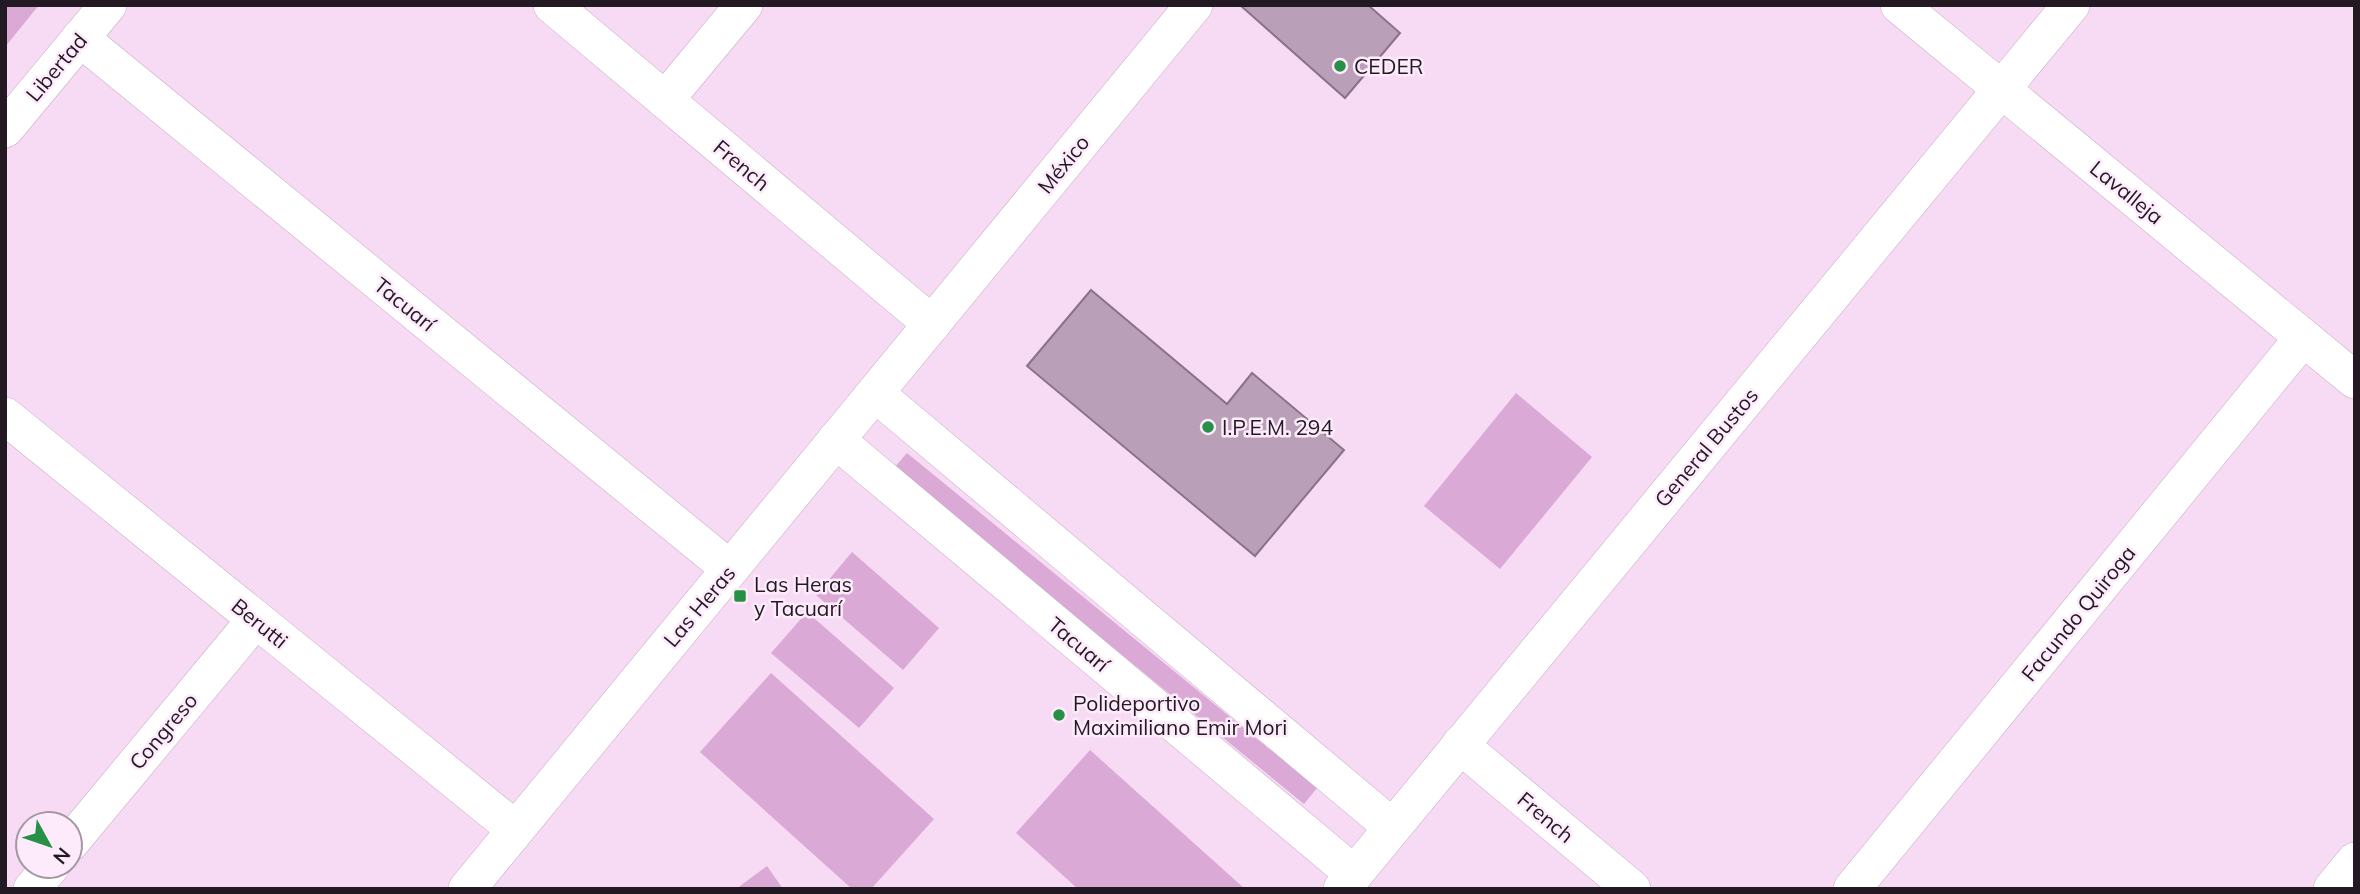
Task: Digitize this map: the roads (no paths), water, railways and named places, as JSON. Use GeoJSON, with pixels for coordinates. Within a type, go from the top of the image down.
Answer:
{"type":"FeatureCollection","features":[{"type":"Feature","properties":{"kind":"street","name":"Libertad"},"geometry":{"type":"LineString","coordinates":[[5,129],[108,5]]}},
{"type":"Feature","properties":{"kind":"street","name":"French"},"geometry":{"type":"LineString","coordinates":[[552,5],[932,324]]}},
{"type":"Feature","properties":{"kind":"street"},"geometry":{"type":"LineString","coordinates":[[665,100],[744,5]]}},
{"type":"Feature","properties":{"kind":"street","name":"México"},"geometry":{"type":"LineString","coordinates":[[932,324],[1194,5]]}},
{"type":"Feature","properties":{"kind":"street","name":"Lavalleja"},"geometry":{"type":"LineString","coordinates":[[1899,5],[2355,380]]}},
{"type":"Feature","properties":{"kind":"street","name":"General Bustos"},"geometry":{"type":"LineString","coordinates":[[1348,881],[2071,5]]}},
{"type":"Feature","properties":{"kind":"street","name":"Tacuarí"},"geometry":{"type":"LineString","coordinates":[[80,38],[730,569]]}},
{"type":"Feature","properties":{"kind":"street","name":"Las Heras"},"geometry":{"type":"LineString","coordinates":[[467,889],[932,324]]}},
{"type":"Feature","properties":{"kind":"street","name":"Facundo Quiroga"},"geometry":{"type":"LineString","coordinates":[[1852,889],[2303,338]]}},
{"type":"Feature","properties":{"kind":"street"},"geometry":{"type":"LineString","coordinates":[[876,394],[1392,827]]}},
{"type":"Feature","properties":{"kind":"street","name":"Berutti"},"geometry":{"type":"LineString","coordinates":[[5,416],[515,829]]}},
{"type":"Feature","properties":{"kind":"street","name":"Tacuarí"},"geometry":{"type":"LineString","coordinates":[[836,440],[1348,881]]}},
{"type":"Feature","properties":{"kind":"street","name":"Congreso"},"geometry":{"type":"LineString","coordinates":[[84,826],[256,619]]}},
{"type":"Feature","properties":{"kind":"street","name":"French"},"geometry":{"type":"LineString","coordinates":[[1460,745],[1632,889]]}},
{"type":"Feature","properties":{"kind":"street"},"geometry":{"type":"LineString","coordinates":[[2332,889],[2355,861]]}},
{"type":"Feature","properties":{"kind":"place","name":"CEDER"},"geometry":{"type":"Point","coordinates":[1340,66]}},
{"type":"Feature","properties":{"kind":"place","name":"I.P.E.M. 294"},"geometry":{"type":"Point","coordinates":[1208,427]}},
{"type":"Feature","properties":{"kind":"place","name":"Las Heras y Tacuarí"},"geometry":{"type":"Point","coordinates":[740,596]}},
{"type":"Feature","properties":{"kind":"place","name":"Polideportivo Maximiliano Emir Mori"},"geometry":{"type":"Point","coordinates":[1059,715]}}]}
